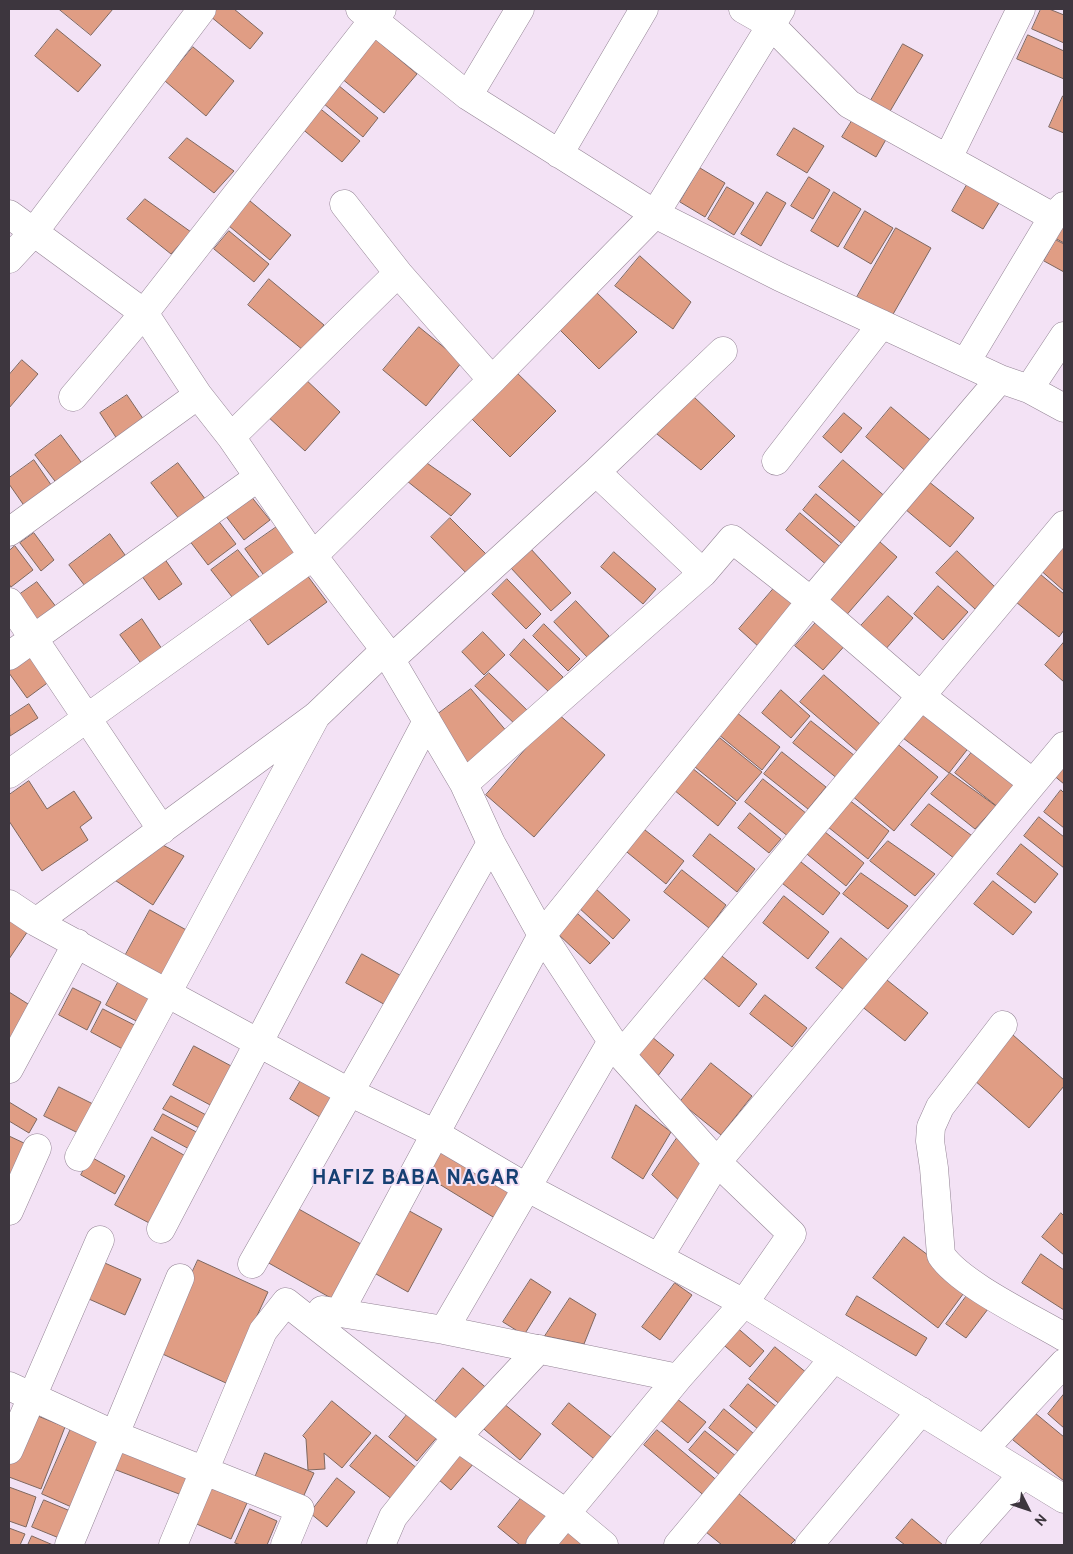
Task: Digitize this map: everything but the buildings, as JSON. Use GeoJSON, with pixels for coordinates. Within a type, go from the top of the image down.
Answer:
{"type":"FeatureCollection","features":[{"type":"Feature","properties":{"kind":"street"},"geometry":{"type":"LineString","coordinates":[[9,259],[33,233],[202,9]]}},
{"type":"Feature","properties":{"kind":"street"},"geometry":{"type":"LineString","coordinates":[[468,96],[520,9]]}},
{"type":"Feature","properties":{"kind":"street"},"geometry":{"type":"LineString","coordinates":[[559,154],[644,9]]}},
{"type":"Feature","properties":{"kind":"street"},"geometry":{"type":"LineString","coordinates":[[744,9],[776,17],[849,104],[948,158],[1059,212],[966,362]]}},
{"type":"Feature","properties":{"kind":"street"},"geometry":{"type":"LineString","coordinates":[[948,158],[1021,9]]}},
{"type":"Feature","properties":{"kind":"street"},"geometry":{"type":"LineString","coordinates":[[73,397],[144,313],[372,12],[468,96],[655,214],[780,277],[1000,379],[1029,389],[1064,408]]}},
{"type":"Feature","properties":{"kind":"street"},"geometry":{"type":"LineString","coordinates":[[9,774],[312,556],[492,380],[655,214],[776,17]]}},
{"type":"Feature","properties":{"kind":"street"},"geometry":{"type":"LineString","coordinates":[[344,204],[398,273],[492,380]]}},
{"type":"Feature","properties":{"kind":"street"},"geometry":{"type":"LineString","coordinates":[[9,214],[144,313],[198,395],[231,437],[257,478],[312,556],[388,655],[464,784],[491,843],[542,935],[617,1048],[717,1162],[792,1234],[744,1303],[678,1378],[540,1545]]}},
{"type":"Feature","properties":{"kind":"street"},"geometry":{"type":"LineString","coordinates":[[231,437],[398,273]]}},
{"type":"Feature","properties":{"kind":"street"},"geometry":{"type":"LineString","coordinates":[[776,461],[882,324]]}},
{"type":"Feature","properties":{"kind":"street"},"geometry":{"type":"LineString","coordinates":[[1029,389],[1064,336]]}},
{"type":"Feature","properties":{"kind":"street"},"geometry":{"type":"LineString","coordinates":[[36,922],[316,716],[596,472],[723,351]]}},
{"type":"Feature","properties":{"kind":"street"},"geometry":{"type":"LineString","coordinates":[[339,1313],[542,935],[811,601],[1000,379]]}},
{"type":"Feature","properties":{"kind":"street"},"geometry":{"type":"LineString","coordinates":[[9,532],[198,395]]}},
{"type":"Feature","properties":{"kind":"street"},"geometry":{"type":"LineString","coordinates":[[596,472],[703,572]]}},
{"type":"Feature","properties":{"kind":"street"},"geometry":{"type":"LineString","coordinates":[[9,656],[257,478]]}},
{"type":"Feature","properties":{"kind":"street"},"geometry":{"type":"LineString","coordinates":[[444,1330],[526,1187],[617,1048],[921,696],[1064,525]]}},
{"type":"Feature","properties":{"kind":"street"},"geometry":{"type":"LineString","coordinates":[[464,784],[703,572],[732,539],[811,601],[921,696],[1033,783]]}},
{"type":"Feature","properties":{"kind":"street"},"geometry":{"type":"LineString","coordinates":[[9,602],[162,830]]}},
{"type":"Feature","properties":{"kind":"street"},"geometry":{"type":"LineString","coordinates":[[80,1157],[316,716]]}},
{"type":"Feature","properties":{"kind":"street"},"geometry":{"type":"LineString","coordinates":[[160,1229],[427,721]]}},
{"type":"Feature","properties":{"kind":"street"},"geometry":{"type":"LineString","coordinates":[[659,1257],[717,1162],[1064,746]]}},
{"type":"Feature","properties":{"kind":"street"},"geometry":{"type":"LineString","coordinates":[[252,1264],[491,843]]}},
{"type":"Feature","properties":{"kind":"street"},"geometry":{"type":"LineString","coordinates":[[9,904],[36,922],[259,1041],[349,1092],[436,1134],[526,1187],[744,1303],[1064,1499]]}},
{"type":"Feature","properties":{"kind":"street"},"geometry":{"type":"LineString","coordinates":[[9,1069],[77,943]]}},
{"type":"Feature","properties":{"kind":"street"},"geometry":{"type":"LineString","coordinates":[[1003,1025],[940,1107],[931,1126],[930,1141],[941,1255],[949,1266],[970,1281],[1064,1337]]}},
{"type":"Feature","properties":{"kind":"street"},"geometry":{"type":"LineString","coordinates":[[9,1211],[36,1148]]}},
{"type":"Feature","properties":{"kind":"street"},"geometry":{"type":"LineString","coordinates":[[9,1450],[20,1392],[100,1240]]}},
{"type":"Feature","properties":{"kind":"street"},"geometry":{"type":"LineString","coordinates":[[69,1545],[180,1278]]}},
{"type":"Feature","properties":{"kind":"street"},"geometry":{"type":"LineString","coordinates":[[286,1302],[539,1348],[678,1378]]}},
{"type":"Feature","properties":{"kind":"street"},"geometry":{"type":"LineString","coordinates":[[286,1302],[457,1437],[567,1514],[604,1545]]}},
{"type":"Feature","properties":{"kind":"street"},"geometry":{"type":"LineString","coordinates":[[173,1545],[263,1330],[286,1302]]}},
{"type":"Feature","properties":{"kind":"street"},"geometry":{"type":"LineString","coordinates":[[381,1545],[393,1517],[457,1437],[539,1348]]}},
{"type":"Feature","properties":{"kind":"street"},"geometry":{"type":"LineString","coordinates":[[678,1545],[834,1358]]}},
{"type":"Feature","properties":{"kind":"street"},"geometry":{"type":"LineString","coordinates":[[984,1449],[1064,1363]]}},
{"type":"Feature","properties":{"kind":"street"},"geometry":{"type":"LineString","coordinates":[[20,1392],[204,1473],[300,1510],[285,1545]]}},
{"type":"Feature","properties":{"kind":"street"},"geometry":{"type":"LineString","coordinates":[[808,1545],[921,1411]]}},
{"type":"Feature","properties":{"kind":"street"},"geometry":{"type":"LineString","coordinates":[[960,1545],[1023,1474]]}},
{"type":"Feature","properties":{"kind":"district","name":"HAFIZ BABA NAGAR"},"geometry":{"type":"Point","coordinates":[416,1180]}}]}
